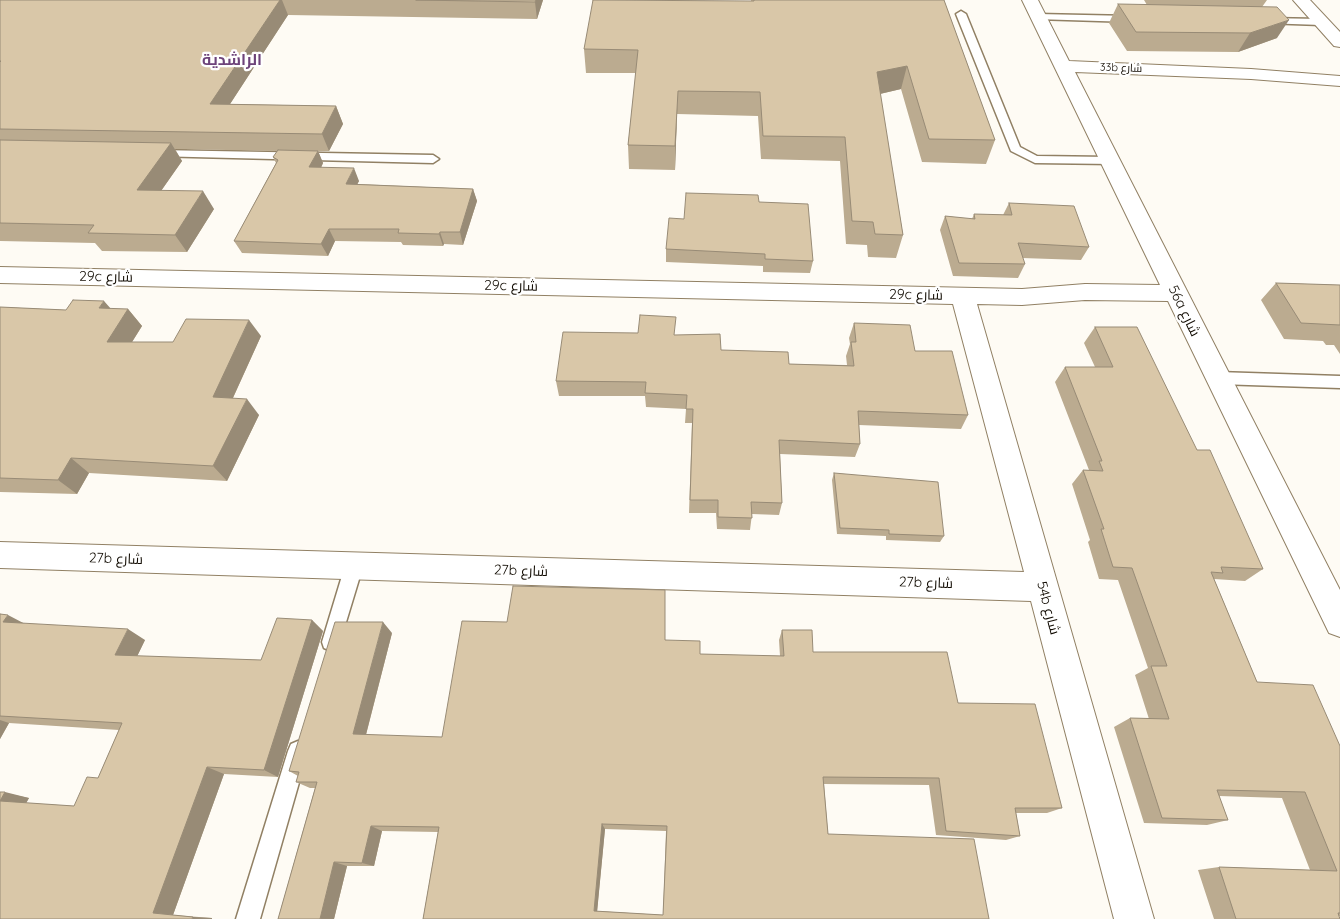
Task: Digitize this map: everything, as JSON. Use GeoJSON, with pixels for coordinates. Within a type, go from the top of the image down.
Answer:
{"type":"FeatureCollection","features":[{"type":"Feature","properties":{"kind":"street"},"geometry":{"type":"LineString","coordinates":[[1301,0],[1340,42]]}},
{"type":"Feature","properties":{"kind":"street","name":"56a شارع"},"geometry":{"type":"LineString","coordinates":[[1034,9],[1340,622]]}},
{"type":"Feature","properties":{"kind":"street","name":"33b شارع"},"geometry":{"type":"LineString","coordinates":[[1064,71],[1132,76],[1180,72],[1252,74],[1340,71]]}},
{"type":"Feature","properties":{"kind":"street","name":"33b شارع"},"geometry":{"type":"LineString","coordinates":[[1252,74],[1340,82]]}},
{"type":"Feature","properties":{"kind":"street","name":"29c شارع"},"geometry":{"type":"LineString","coordinates":[[0,275],[1022,297],[1090,307],[1180,304]]}},
{"type":"Feature","properties":{"kind":"street","name":"54b شارع"},"geometry":{"type":"LineString","coordinates":[[962,296],[1134,919]]}},
{"type":"Feature","properties":{"kind":"street","name":"27b شارع"},"geometry":{"type":"LineString","coordinates":[[0,555],[1042,587]]}},
{"type":"Feature","properties":{"kind":"lane"},"geometry":{"type":"LineString","coordinates":[[1034,9],[1146,19]]}},
{"type":"Feature","properties":{"kind":"lane"},"geometry":{"type":"LineString","coordinates":[[961,14],[1015,149],[1035,158],[1109,161]]}},
{"type":"Feature","properties":{"kind":"lane"},"geometry":{"type":"LineString","coordinates":[[1253,21],[1321,22]]}},
{"type":"Feature","properties":{"kind":"lane"},"geometry":{"type":"LineString","coordinates":[[148,154],[433,159]]}},
{"type":"Feature","properties":{"kind":"lane"},"geometry":{"type":"LineString","coordinates":[[1218,378],[1340,382]]}},
{"type":"Feature","properties":{"kind":"lane"},"geometry":{"type":"LineString","coordinates":[[326,661],[354,566]]}},
{"type":"Feature","properties":{"kind":"lane"},"geometry":{"type":"LineString","coordinates":[[248,919],[305,728]]}},
{"type":"Feature","properties":{"kind":"building"},"geometry":{"type":"Polygon","coordinates":[[[0,0],[280,0],[210,104],[336,106],[322,134],[0,129],[0,0]]]}},
{"type":"Feature","properties":{"kind":"building"},"geometry":{"type":"Polygon","coordinates":[[[416,0],[536,0],[535,2],[416,0]]]}},
{"type":"Feature","properties":{"kind":"building"},"geometry":{"type":"Polygon","coordinates":[[[593,0],[944,0],[995,140],[929,139],[907,66],[877,72],[903,235],[875,234],[873,222],[852,221],[845,137],[763,136],[760,92],[678,91],[675,146],[628,145],[638,50],[584,49],[593,0]]]}},
{"type":"Feature","properties":{"kind":"building"},"geometry":{"type":"Polygon","coordinates":[[[1118,4],[1277,7],[1289,20],[1250,33],[1136,32],[1118,4]]]}},
{"type":"Feature","properties":{"kind":"building"},"geometry":{"type":"Polygon","coordinates":[[[0,140],[171,143],[137,190],[203,191],[175,235],[88,233],[94,225],[0,223],[0,140]]]}},
{"type":"Feature","properties":{"kind":"building"},"geometry":{"type":"Polygon","coordinates":[[[278,150],[318,151],[309,167],[354,168],[346,184],[473,189],[460,232],[440,232],[439,234],[398,233],[399,229],[329,229],[321,244],[234,241],[278,160],[273,157],[278,150]]]}},
{"type":"Feature","properties":{"kind":"building"},"geometry":{"type":"Polygon","coordinates":[[[686,193],[758,195],[759,202],[808,204],[813,261],[765,259],[765,254],[666,249],[669,218],[684,219],[686,193]]]}},
{"type":"Feature","properties":{"kind":"building"},"geometry":{"type":"Polygon","coordinates":[[[1009,203],[1074,206],[1089,247],[1018,243],[1025,264],[959,263],[945,216],[975,219],[974,214],[1012,215],[1009,203]]]}},
{"type":"Feature","properties":{"kind":"building"},"geometry":{"type":"Polygon","coordinates":[[[1276,283],[1340,285],[1340,325],[1301,323],[1276,283]]]}},
{"type":"Feature","properties":{"kind":"building"},"geometry":{"type":"Polygon","coordinates":[[[73,300],[104,301],[99,308],[128,309],[107,342],[173,342],[186,319],[249,320],[213,397],[247,399],[213,466],[71,458],[58,480],[0,478],[0,307],[66,310],[73,300]]]}},
{"type":"Feature","properties":{"kind":"building"},"geometry":{"type":"Polygon","coordinates":[[[640,315],[676,317],[674,335],[720,334],[721,350],[788,352],[789,364],[854,366],[851,342],[856,342],[854,323],[910,325],[915,351],[952,351],[968,415],[858,411],[860,444],[779,440],[782,503],[751,502],[752,518],[718,517],[718,500],[690,500],[693,409],[686,409],[687,395],[645,393],[646,382],[556,381],[563,332],[638,333],[640,315]]]}},
{"type":"Feature","properties":{"kind":"building"},"geometry":{"type":"Polygon","coordinates":[[[1095,327],[1137,327],[1197,450],[1210,450],[1263,569],[1221,567],[1223,573],[1211,572],[1257,682],[1313,685],[1340,746],[1340,913],[1338,913],[1340,919],[1236,919],[1219,867],[1337,871],[1305,792],[1217,790],[1228,820],[1162,818],[1130,718],[1169,719],[1151,666],[1167,666],[1132,568],[1113,567],[1101,529],[1104,529],[1083,470],[1103,471],[1099,461],[1102,461],[1065,367],[1113,367],[1095,327]]]}},
{"type":"Feature","properties":{"kind":"building"},"geometry":{"type":"Polygon","coordinates":[[[834,473],[938,482],[944,536],[889,534],[889,530],[840,528],[834,473]]]}},
{"type":"Feature","properties":{"kind":"building"},"geometry":{"type":"Polygon","coordinates":[[[513,586],[665,590],[665,640],[700,641],[700,654],[784,656],[782,630],[812,630],[813,652],[947,652],[958,703],[1035,704],[1062,808],[1015,808],[1020,836],[946,831],[939,778],[823,777],[828,834],[974,839],[989,919],[423,919],[439,827],[371,826],[362,863],[334,862],[320,919],[278,919],[317,782],[296,782],[299,772],[289,771],[335,622],[383,622],[353,734],[442,737],[462,621],[507,622],[513,586]],[[602,824],[594,911],[663,915],[667,826],[602,824]]]}},
{"type":"Feature","properties":{"kind":"building"},"geometry":{"type":"Polygon","coordinates":[[[0,614],[8,615],[3,622],[128,629],[115,655],[261,660],[277,618],[312,620],[264,770],[207,767],[153,913],[193,917],[192,919],[0,919],[0,801],[74,806],[87,777],[98,778],[122,723],[0,716],[0,614]]]}},
{"type":"Feature","properties":{"kind":"building"},"geometry":{"type":"Polygon","coordinates":[[[0,792],[5,792],[0,801],[0,792]]]}},
{"type":"Feature","properties":{"kind":"district","name":"الراشدية"},"geometry":{"type":"Point","coordinates":[232,60]}}]}
